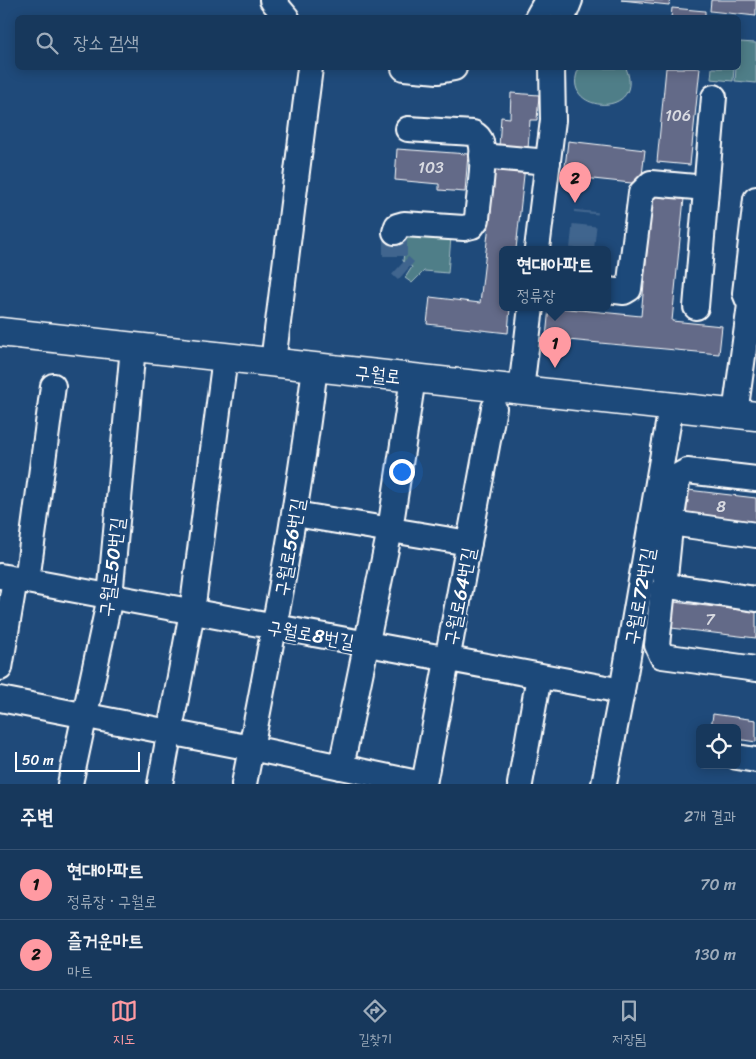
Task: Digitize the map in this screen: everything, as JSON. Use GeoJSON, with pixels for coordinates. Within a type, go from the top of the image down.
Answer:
{"type":"FeatureCollection","features":[{"type":"Feature","properties":{"kind":"main road","name":"구월로"},"geometry":{"type":"LineString","coordinates":[[0,332],[745,415]]}},
{"type":"Feature","properties":{"kind":"street"},"geometry":{"type":"LineString","coordinates":[[272,0],[284,15]]}},
{"type":"Feature","properties":{"kind":"street"},"geometry":{"type":"LineString","coordinates":[[539,15],[547,0]]}},
{"type":"Feature","properties":{"kind":"street"},"geometry":{"type":"LineString","coordinates":[[564,15],[570,0]]}},
{"type":"Feature","properties":{"kind":"street"},"geometry":{"type":"LineString","coordinates":[[273,362],[310,70]]}},
{"type":"Feature","properties":{"kind":"street"},"geometry":{"type":"LineString","coordinates":[[427,70],[443,70]]}},
{"type":"Feature","properties":{"kind":"street"},"geometry":{"type":"LineString","coordinates":[[538,246],[553,120],[552,70]]}},
{"type":"Feature","properties":{"kind":"street"},"geometry":{"type":"LineString","coordinates":[[696,307],[714,97]]}},
{"type":"Feature","properties":{"kind":"street"},"geometry":{"type":"LineString","coordinates":[[395,232],[398,226],[404,224],[464,228],[472,226],[477,219],[482,142],[473,133],[408,129]]}},
{"type":"Feature","properties":{"kind":"street"},"geometry":{"type":"LineString","coordinates":[[482,156],[548,162]]}},
{"type":"Feature","properties":{"kind":"street"},"geometry":{"type":"LineString","coordinates":[[611,290],[624,292],[629,289],[641,193],[644,188],[651,183],[706,188]]}},
{"type":"Feature","properties":{"kind":"street"},"geometry":{"type":"LineString","coordinates":[[745,415],[753,307],[745,293],[756,199]]}},
{"type":"Feature","properties":{"kind":"street"},"geometry":{"type":"LineString","coordinates":[[521,390],[531,311]]}},
{"type":"Feature","properties":{"kind":"street","name":"구월로50번길"},"geometry":{"type":"LineString","coordinates":[[70,784],[110,596],[134,347]]}},
{"type":"Feature","properties":{"kind":"street"},"geometry":{"type":"LineString","coordinates":[[160,784],[168,732],[192,612],[225,358]]}},
{"type":"Feature","properties":{"kind":"street","name":"구월로56번길"},"geometry":{"type":"LineString","coordinates":[[244,784],[295,514],[315,368]]}},
{"type":"Feature","properties":{"kind":"street"},"geometry":{"type":"LineString","coordinates":[[341,767],[390,530],[413,378]]}},
{"type":"Feature","properties":{"kind":"street"},"geometry":{"type":"LineString","coordinates":[[0,668],[14,579],[53,386]]}},
{"type":"Feature","properties":{"kind":"street","name":"구월로72번길"},"geometry":{"type":"LineString","coordinates":[[604,784],[622,692],[671,407]]}},
{"type":"Feature","properties":{"kind":"street","name":"구월로64번길"},"geometry":{"type":"LineString","coordinates":[[422,784],[494,408]]}},
{"type":"Feature","properties":{"kind":"street"},"geometry":{"type":"LineString","coordinates":[[678,524],[672,517],[678,476],[688,471],[756,479]]}},
{"type":"Feature","properties":{"kind":"street"},"geometry":{"type":"LineString","coordinates":[[295,514],[469,543]]}},
{"type":"Feature","properties":{"kind":"street"},"geometry":{"type":"LineString","coordinates":[[668,586],[664,577],[670,528],[678,524],[756,534]]}},
{"type":"Feature","properties":{"kind":"street","name":"구월로8번길"},"geometry":{"type":"LineString","coordinates":[[14,579],[622,692]]}},
{"type":"Feature","properties":{"kind":"street"},"geometry":{"type":"LineString","coordinates":[[756,599],[668,586],[663,589],[657,645],[662,656],[756,669]]}},
{"type":"Feature","properties":{"kind":"street"},"geometry":{"type":"LineString","coordinates":[[520,784],[540,676]]}},
{"type":"Feature","properties":{"kind":"street"},"geometry":{"type":"LineString","coordinates":[[0,699],[84,717],[251,748],[422,784]]}},
{"type":"Feature","properties":{"kind":"street"},"geometry":{"type":"LineString","coordinates":[[741,758],[756,760]]}},
{"type":"Feature","properties":{"kind":"green space"},"geometry":{"type":"Polygon","coordinates":[[[741,42],[756,43],[756,83],[735,81],[736,70],[741,70],[741,42]]]}},
{"type":"Feature","properties":{"kind":"green space"},"geometry":{"type":"Polygon","coordinates":[[[579,70],[626,70],[629,85],[624,96],[615,103],[602,104],[590,102],[580,95],[576,83],[579,70]]]}},
{"type":"Feature","properties":{"kind":"green space"},"geometry":{"type":"Polygon","coordinates":[[[712,70],[734,70],[733,81],[711,79],[712,70]]]}},
{"type":"Feature","properties":{"kind":"green space"},"geometry":{"type":"Polygon","coordinates":[[[406,233],[451,237],[448,273],[424,271],[412,283],[405,278],[412,267],[403,261],[406,233]]]}},
{"type":"Feature","properties":{"kind":"building"},"geometry":{"type":"Polygon","coordinates":[[[621,0],[670,0],[669,5],[621,0]]]}},
{"type":"Feature","properties":{"kind":"building"},"geometry":{"type":"Polygon","coordinates":[[[711,0],[756,0],[756,16],[710,11],[711,0]]]}},
{"type":"Feature","properties":{"kind":"building"},"geometry":{"type":"Polygon","coordinates":[[[672,8],[705,11],[705,15],[671,15],[672,8]]]}},
{"type":"Feature","properties":{"kind":"building"},"geometry":{"type":"Polygon","coordinates":[[[666,70],[700,70],[690,165],[657,162],[666,70]]]}},
{"type":"Feature","properties":{"kind":"building"},"geometry":{"type":"Polygon","coordinates":[[[511,93],[539,95],[537,120],[530,120],[528,149],[499,147],[501,117],[510,118],[511,93]]]}},
{"type":"Feature","properties":{"kind":"building"},"geometry":{"type":"Polygon","coordinates":[[[568,141],[645,150],[641,184],[564,176],[568,141]]]}},
{"type":"Feature","properties":{"kind":"building"},"geometry":{"type":"Polygon","coordinates":[[[397,149],[468,154],[465,192],[439,190],[439,184],[395,180],[397,149]]]}},
{"type":"Feature","properties":{"kind":"building"},"geometry":{"type":"Polygon","coordinates":[[[496,163],[525,166],[516,246],[499,246],[499,311],[510,311],[508,333],[427,324],[430,297],[480,303],[496,163]]]}},
{"type":"Feature","properties":{"kind":"building"},"geometry":{"type":"Polygon","coordinates":[[[653,185],[685,188],[672,321],[722,326],[719,354],[546,338],[549,311],[590,311],[641,316],[653,185]]]}},
{"type":"Feature","properties":{"kind":"building"},"geometry":{"type":"Polygon","coordinates":[[[688,490],[756,498],[756,522],[685,514],[688,490]]]}},
{"type":"Feature","properties":{"kind":"building"},"geometry":{"type":"Polygon","coordinates":[[[666,601],[756,612],[756,638],[663,627],[666,601]]]}},
{"type":"Feature","properties":{"kind":"building"},"geometry":{"type":"Polygon","coordinates":[[[713,714],[756,720],[756,742],[741,740],[741,724],[712,724],[713,714]]]}},
{"type":"Feature","properties":{"kind":"tunnel"},"geometry":{"type":"LineString","coordinates":[[582,246],[586,211]]}},
{"type":"Feature","properties":{"kind":"tunnel"},"geometry":{"type":"LineString","coordinates":[[395,232],[395,261],[406,271]]}},
{"type":"Feature","properties":{"kind":"place","name":"즐거운마트"},"geometry":{"type":"Point","coordinates":[575,203]}},
{"type":"Feature","properties":{"kind":"place","name":"현대아파트"},"geometry":{"type":"Point","coordinates":[555,368]}}]}
